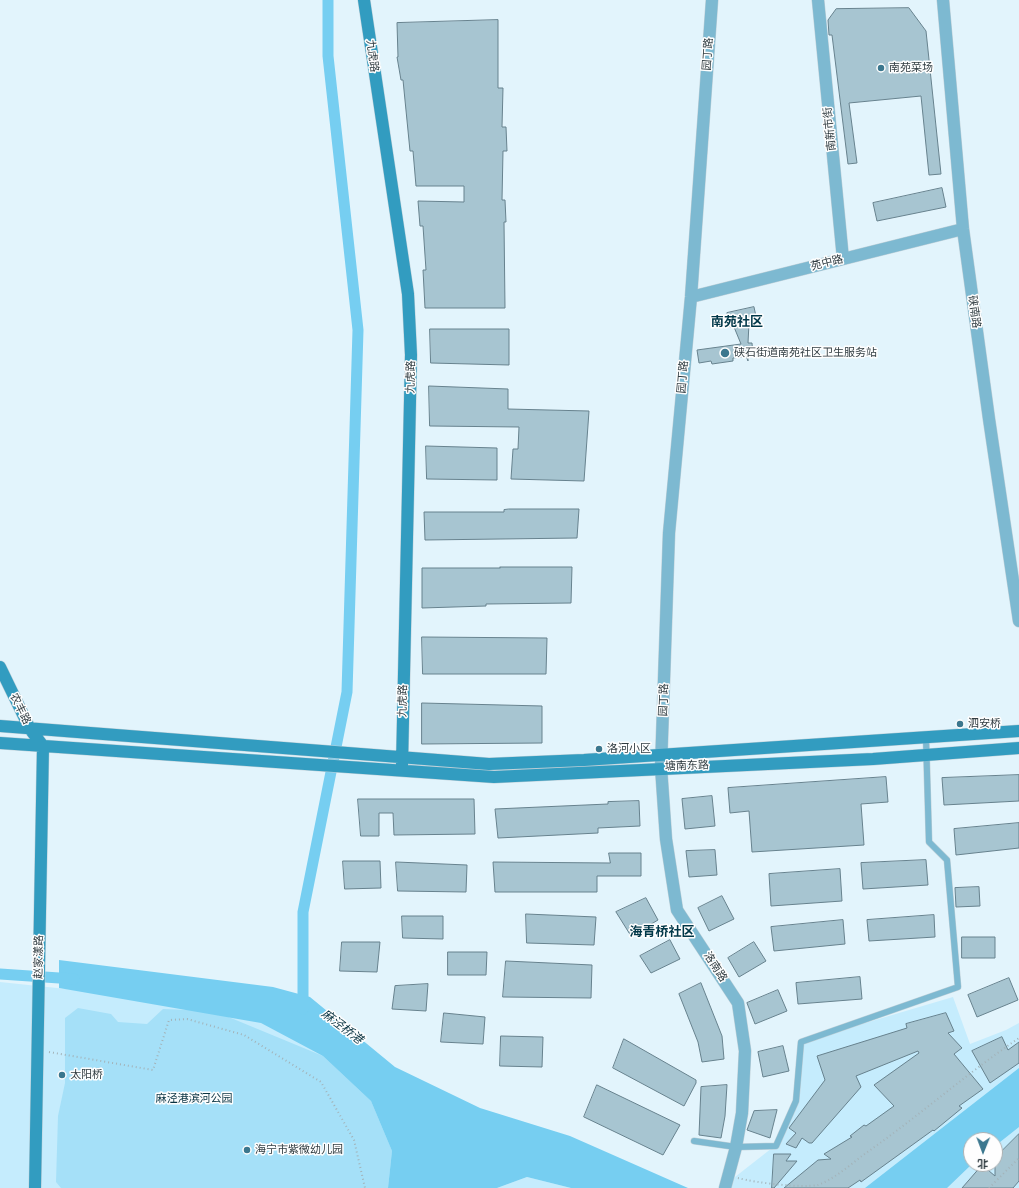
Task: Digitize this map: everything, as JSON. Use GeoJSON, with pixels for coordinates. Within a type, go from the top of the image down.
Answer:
{"type":"FeatureCollection","features":[{"type":"Feature","properties":{"kind":"main road","name":"九虎路"},"geometry":{"type":"LineString","coordinates":[[364,0],[408,294],[411,356],[401,770]]}},
{"type":"Feature","properties":{"kind":"main road","name":"农丰路"},"geometry":{"type":"LineString","coordinates":[[0,666],[30,729]]}},
{"type":"Feature","properties":{"kind":"main road","name":"塘南东路"},"geometry":{"type":"LineString","coordinates":[[0,726],[489,764],[662,755],[1019,731]]}},
{"type":"Feature","properties":{"kind":"main road"},"geometry":{"type":"LineString","coordinates":[[30,729],[43,746]]}},
{"type":"Feature","properties":{"kind":"main road","name":"塘南东路"},"geometry":{"type":"LineString","coordinates":[[0,743],[494,777],[661,767],[926,755],[1019,748]]}},
{"type":"Feature","properties":{"kind":"main road","name":"赵家漾路"},"geometry":{"type":"LineString","coordinates":[[35,1188],[43,746]]}},
{"type":"Feature","properties":{"kind":"street","name":"园丁路"},"geometry":{"type":"LineString","coordinates":[[662,755],[669,533],[690,297],[712,0]]}},
{"type":"Feature","properties":{"kind":"street","name":"南新市街"},"geometry":{"type":"LineString","coordinates":[[818,0],[842,259]]}},
{"type":"Feature","properties":{"kind":"street","name":"硖南路"},"geometry":{"type":"LineString","coordinates":[[943,0],[963,229],[1019,621]]}},
{"type":"Feature","properties":{"kind":"street","name":"苑中路"},"geometry":{"type":"LineString","coordinates":[[690,297],[963,229]]}},
{"type":"Feature","properties":{"kind":"street","name":"洛南路"},"geometry":{"type":"LineString","coordinates":[[662,755],[661,767],[666,840],[677,910],[738,1003],[746,1050],[742,1113],[736,1147],[727,1182]]}},
{"type":"Feature","properties":{"kind":"lane"},"geometry":{"type":"LineString","coordinates":[[694,1141],[736,1147],[776,1146],[796,1101],[801,1042],[958,987],[947,860],[929,842],[926,738]]}},
{"type":"Feature","properties":{"kind":"path"},"geometry":{"type":"LineString","coordinates":[[38,1050],[153,1070],[169,1020],[188,1019],[244,1035],[321,1082],[354,1140],[364,1188]]}},
{"type":"Feature","properties":{"kind":"path"},"geometry":{"type":"LineString","coordinates":[[727,1182],[807,1187],[818,1185],[841,1172],[895,1133],[942,1098],[978,1066],[1019,1038]]}},
{"type":"Feature","properties":{"kind":"path"},"geometry":{"type":"LineString","coordinates":[[989,1188],[1019,1158]]}},
{"type":"Feature","properties":{"kind":"shaded area","name":"麻泾港滨河公园"},"geometry":{"type":"Polygon","coordinates":[[[0,982],[303,1014],[392,1082],[409,1188],[0,1188],[0,982]]]}},
{"type":"Feature","properties":{"kind":"shaded area"},"geometry":{"type":"Polygon","coordinates":[[[953,997],[970,1044],[1006,1030],[1019,1023],[1019,1188],[725,1188],[726,1184],[781,1141],[796,1101],[801,1042],[953,997]]]}},
{"type":"Feature","properties":{"kind":"shaded area"},"geometry":{"type":"Polygon","coordinates":[[[527,1177],[571,1188],[497,1188],[527,1177]]]}},
{"type":"Feature","properties":{"kind":"green space","name":"麻泾港滨河公园"},"geometry":{"type":"Polygon","coordinates":[[[78,1008],[111,1014],[118,1022],[147,1024],[163,1009],[214,1011],[323,1056],[371,1101],[392,1151],[388,1188],[61,1188],[56,1182],[58,1116],[65,1083],[65,1018],[78,1008]]]}},
{"type":"Feature","properties":{"kind":"water"},"geometry":{"type":"Polygon","coordinates":[[[59,960],[273,987],[310,997],[395,1067],[480,1108],[570,1136],[688,1188],[571,1188],[527,1177],[497,1188],[388,1188],[392,1151],[371,1101],[323,1056],[261,1023],[59,988],[59,960]]]}},
{"type":"Feature","properties":{"kind":"water"},"geometry":{"type":"Polygon","coordinates":[[[1019,1068],[1019,1127],[1003,1140],[1003,1132],[963,1132],[964,1172],[947,1188],[865,1188],[1019,1068]]]}},
{"type":"Feature","properties":{"kind":"building"},"geometry":{"type":"Polygon","coordinates":[[[909,8],[926,31],[941,174],[929,175],[921,96],[849,103],[857,163],[848,164],[832,35],[829,35],[828,20],[836,9],[909,8]]]}},
{"type":"Feature","properties":{"kind":"building"},"geometry":{"type":"Polygon","coordinates":[[[498,20],[498,88],[503,88],[502,127],[506,127],[507,151],[503,151],[502,200],[505,200],[506,222],[504,222],[505,308],[425,308],[423,270],[426,270],[423,226],[420,226],[418,201],[464,202],[464,186],[416,186],[413,151],[410,151],[403,80],[401,80],[397,57],[397,23],[498,20]]]}},
{"type":"Feature","properties":{"kind":"building"},"geometry":{"type":"Polygon","coordinates":[[[942,188],[946,207],[877,221],[873,203],[942,188]]]}},
{"type":"Feature","properties":{"kind":"building"},"geometry":{"type":"Polygon","coordinates":[[[754,307],[757,321],[749,323],[748,343],[752,343],[753,355],[748,356],[748,361],[746,356],[733,358],[733,361],[712,364],[711,361],[699,363],[697,350],[741,344],[734,327],[730,327],[727,313],[754,307]]]}},
{"type":"Feature","properties":{"kind":"building"},"geometry":{"type":"Polygon","coordinates":[[[430,329],[509,329],[509,365],[431,363],[430,329]]]}},
{"type":"Feature","properties":{"kind":"building"},"geometry":{"type":"Polygon","coordinates":[[[429,386],[508,389],[508,409],[589,411],[584,481],[511,479],[513,449],[518,449],[519,427],[430,426],[429,386]]]}},
{"type":"Feature","properties":{"kind":"building"},"geometry":{"type":"Polygon","coordinates":[[[426,446],[497,448],[497,480],[427,479],[426,446]]]}},
{"type":"Feature","properties":{"kind":"building"},"geometry":{"type":"Polygon","coordinates":[[[579,509],[577,538],[425,540],[424,512],[504,512],[504,510],[579,509]]]}},
{"type":"Feature","properties":{"kind":"building"},"geometry":{"type":"Polygon","coordinates":[[[572,567],[571,603],[486,604],[486,606],[422,608],[422,568],[572,567]]]}},
{"type":"Feature","properties":{"kind":"building"},"geometry":{"type":"Polygon","coordinates":[[[422,637],[547,638],[546,674],[423,674],[422,637]]]}},
{"type":"Feature","properties":{"kind":"building"},"geometry":{"type":"Polygon","coordinates":[[[422,703],[542,706],[542,743],[422,744],[422,703]]]}},
{"type":"Feature","properties":{"kind":"building"},"geometry":{"type":"Polygon","coordinates":[[[1019,775],[1019,801],[944,805],[942,778],[1019,775]]]}},
{"type":"Feature","properties":{"kind":"building"},"geometry":{"type":"Polygon","coordinates":[[[886,777],[888,802],[861,804],[864,845],[752,852],[749,811],[730,813],[728,788],[886,777]]]}},
{"type":"Feature","properties":{"kind":"building"},"geometry":{"type":"Polygon","coordinates":[[[712,796],[715,826],[685,829],[682,799],[712,796]]]}},
{"type":"Feature","properties":{"kind":"building"},"geometry":{"type":"Polygon","coordinates":[[[358,799],[474,799],[475,834],[394,835],[393,813],[379,813],[379,836],[361,836],[358,799]]]}},
{"type":"Feature","properties":{"kind":"building"},"geometry":{"type":"Polygon","coordinates":[[[639,801],[640,826],[598,828],[598,833],[498,838],[495,809],[608,804],[608,802],[639,801]]]}},
{"type":"Feature","properties":{"kind":"building"},"geometry":{"type":"Polygon","coordinates":[[[1019,823],[1019,848],[956,855],[954,829],[1019,823]]]}},
{"type":"Feature","properties":{"kind":"building"},"geometry":{"type":"Polygon","coordinates":[[[715,850],[717,875],[689,877],[686,851],[715,850]]]}},
{"type":"Feature","properties":{"kind":"building"},"geometry":{"type":"Polygon","coordinates":[[[609,853],[641,853],[641,876],[597,876],[597,892],[495,892],[493,862],[610,863],[609,853]]]}},
{"type":"Feature","properties":{"kind":"building"},"geometry":{"type":"Polygon","coordinates":[[[926,860],[928,885],[863,889],[861,863],[926,860]]]}},
{"type":"Feature","properties":{"kind":"building"},"geometry":{"type":"Polygon","coordinates":[[[343,861],[380,861],[381,888],[345,889],[343,861]]]}},
{"type":"Feature","properties":{"kind":"building"},"geometry":{"type":"Polygon","coordinates":[[[396,862],[467,865],[466,892],[398,891],[396,862]]]}},
{"type":"Feature","properties":{"kind":"building"},"geometry":{"type":"Polygon","coordinates":[[[840,869],[842,901],[771,906],[769,874],[840,869]]]}},
{"type":"Feature","properties":{"kind":"building"},"geometry":{"type":"Polygon","coordinates":[[[979,887],[980,906],[956,907],[955,888],[979,887]]]}},
{"type":"Feature","properties":{"kind":"building"},"geometry":{"type":"Polygon","coordinates":[[[722,896],[734,919],[709,931],[698,908],[722,896]]]}},
{"type":"Feature","properties":{"kind":"building"},"geometry":{"type":"Polygon","coordinates":[[[646,898],[658,920],[631,936],[616,912],[646,898]]]}},
{"type":"Feature","properties":{"kind":"building"},"geometry":{"type":"Polygon","coordinates":[[[526,914],[596,917],[594,945],[527,943],[526,914]]]}},
{"type":"Feature","properties":{"kind":"building"},"geometry":{"type":"Polygon","coordinates":[[[934,915],[935,937],[869,941],[867,920],[934,915]]]}},
{"type":"Feature","properties":{"kind":"building"},"geometry":{"type":"Polygon","coordinates":[[[402,916],[443,916],[443,939],[403,938],[402,916]]]}},
{"type":"Feature","properties":{"kind":"building"},"geometry":{"type":"Polygon","coordinates":[[[843,920],[845,944],[774,951],[771,927],[843,920]]]}},
{"type":"Feature","properties":{"kind":"building"},"geometry":{"type":"Polygon","coordinates":[[[962,937],[995,937],[995,958],[962,958],[962,937]]]}},
{"type":"Feature","properties":{"kind":"building"},"geometry":{"type":"Polygon","coordinates":[[[670,940],[680,959],[651,973],[640,956],[670,940]]]}},
{"type":"Feature","properties":{"kind":"building"},"geometry":{"type":"Polygon","coordinates":[[[342,942],[380,942],[377,972],[340,971],[342,942]]]}},
{"type":"Feature","properties":{"kind":"building"},"geometry":{"type":"Polygon","coordinates":[[[754,942],[766,961],[739,977],[728,958],[754,942]]]}},
{"type":"Feature","properties":{"kind":"building"},"geometry":{"type":"Polygon","coordinates":[[[448,952],[487,952],[486,975],[448,975],[448,952]]]}},
{"type":"Feature","properties":{"kind":"building"},"geometry":{"type":"Polygon","coordinates":[[[506,961],[592,965],[591,998],[503,997],[506,961]]]}},
{"type":"Feature","properties":{"kind":"building"},"geometry":{"type":"Polygon","coordinates":[[[860,977],[862,999],[798,1004],[796,983],[860,977]]]}},
{"type":"Feature","properties":{"kind":"building"},"geometry":{"type":"Polygon","coordinates":[[[1009,978],[1018,1000],[977,1017],[968,995],[1009,978]]]}},
{"type":"Feature","properties":{"kind":"building"},"geometry":{"type":"Polygon","coordinates":[[[701,983],[722,1036],[724,1059],[702,1062],[698,1042],[679,994],[701,983]]]}},
{"type":"Feature","properties":{"kind":"building"},"geometry":{"type":"Polygon","coordinates":[[[428,984],[426,1011],[392,1009],[395,986],[428,984]]]}},
{"type":"Feature","properties":{"kind":"building"},"geometry":{"type":"Polygon","coordinates":[[[778,990],[787,1011],[755,1024],[747,1003],[778,990]]]}},
{"type":"Feature","properties":{"kind":"building"},"geometry":{"type":"Polygon","coordinates":[[[444,1013],[485,1017],[483,1044],[441,1042],[444,1013]]]}},
{"type":"Feature","properties":{"kind":"building"},"geometry":{"type":"Polygon","coordinates":[[[946,1013],[954,1031],[948,1033],[962,1048],[954,1054],[983,1089],[959,1106],[962,1108],[934,1131],[933,1130],[861,1182],[860,1180],[848,1188],[784,1188],[818,1160],[831,1159],[824,1154],[852,1137],[850,1136],[864,1125],[866,1126],[894,1106],[874,1085],[919,1053],[918,1051],[856,1076],[861,1087],[812,1143],[809,1143],[802,1138],[796,1148],[786,1144],[796,1133],[789,1128],[825,1080],[817,1056],[907,1028],[906,1024],[946,1013]]]}},
{"type":"Feature","properties":{"kind":"building"},"geometry":{"type":"Polygon","coordinates":[[[501,1036],[543,1037],[542,1067],[500,1066],[501,1036]]]}},
{"type":"Feature","properties":{"kind":"building"},"geometry":{"type":"Polygon","coordinates":[[[1002,1037],[1008,1050],[1019,1042],[1019,1063],[990,1083],[972,1051],[1002,1037]]]}},
{"type":"Feature","properties":{"kind":"building"},"geometry":{"type":"Polygon","coordinates":[[[624,1039],[696,1080],[696,1083],[684,1106],[613,1068],[624,1039]]]}},
{"type":"Feature","properties":{"kind":"building"},"geometry":{"type":"Polygon","coordinates":[[[783,1046],[789,1071],[763,1077],[758,1052],[783,1046]]]}},
{"type":"Feature","properties":{"kind":"building"},"geometry":{"type":"Polygon","coordinates":[[[597,1085],[680,1125],[663,1155],[584,1117],[597,1085]]]}},
{"type":"Feature","properties":{"kind":"building"},"geometry":{"type":"Polygon","coordinates":[[[727,1085],[725,1116],[721,1138],[699,1135],[701,1087],[727,1085]]]}},
{"type":"Feature","properties":{"kind":"building"},"geometry":{"type":"Polygon","coordinates":[[[777,1110],[770,1138],[747,1130],[754,1111],[777,1110]]]}},
{"type":"Feature","properties":{"kind":"building"},"geometry":{"type":"Polygon","coordinates":[[[1019,1134],[1019,1181],[1013,1188],[962,1188],[976,1172],[990,1172],[995,1176],[995,1172],[1003,1172],[1003,1150],[1019,1134]]]}},
{"type":"Feature","properties":{"kind":"building"},"geometry":{"type":"Polygon","coordinates":[[[774,1154],[791,1154],[786,1161],[797,1161],[774,1188],[772,1188],[774,1154]]]}},
{"type":"Feature","properties":{"kind":"waterway"},"geometry":{"type":"LineString","coordinates":[[303,1009],[303,912],[347,692],[358,330],[328,56],[328,0]]}},
{"type":"Feature","properties":{"kind":"waterway","name":"麻泾桥港"},"geometry":{"type":"LineString","coordinates":[[0,974],[74,979]]}},
{"type":"Feature","properties":{"kind":"place","name":"南苑菜场"},"geometry":{"type":"Point","coordinates":[881,68]}},
{"type":"Feature","properties":{"kind":"place","name":"硖石街道南苑社区卫生服务站"},"geometry":{"type":"Point","coordinates":[725,353]}},
{"type":"Feature","properties":{"kind":"place","name":"泗安桥"},"geometry":{"type":"Point","coordinates":[960,724]}},
{"type":"Feature","properties":{"kind":"place","name":"洛河小区"},"geometry":{"type":"Point","coordinates":[599,749]}},
{"type":"Feature","properties":{"kind":"place","name":"太阳桥"},"geometry":{"type":"Point","coordinates":[62,1075]}},
{"type":"Feature","properties":{"kind":"place","name":"海宁市紫微幼儿园"},"geometry":{"type":"Point","coordinates":[247,1150]}},
{"type":"Feature","properties":{"kind":"district","name":"南苑社区"},"geometry":{"type":"Point","coordinates":[737,322]}},
{"type":"Feature","properties":{"kind":"district","name":"海青桥社区"},"geometry":{"type":"Point","coordinates":[662,932]}}]}
